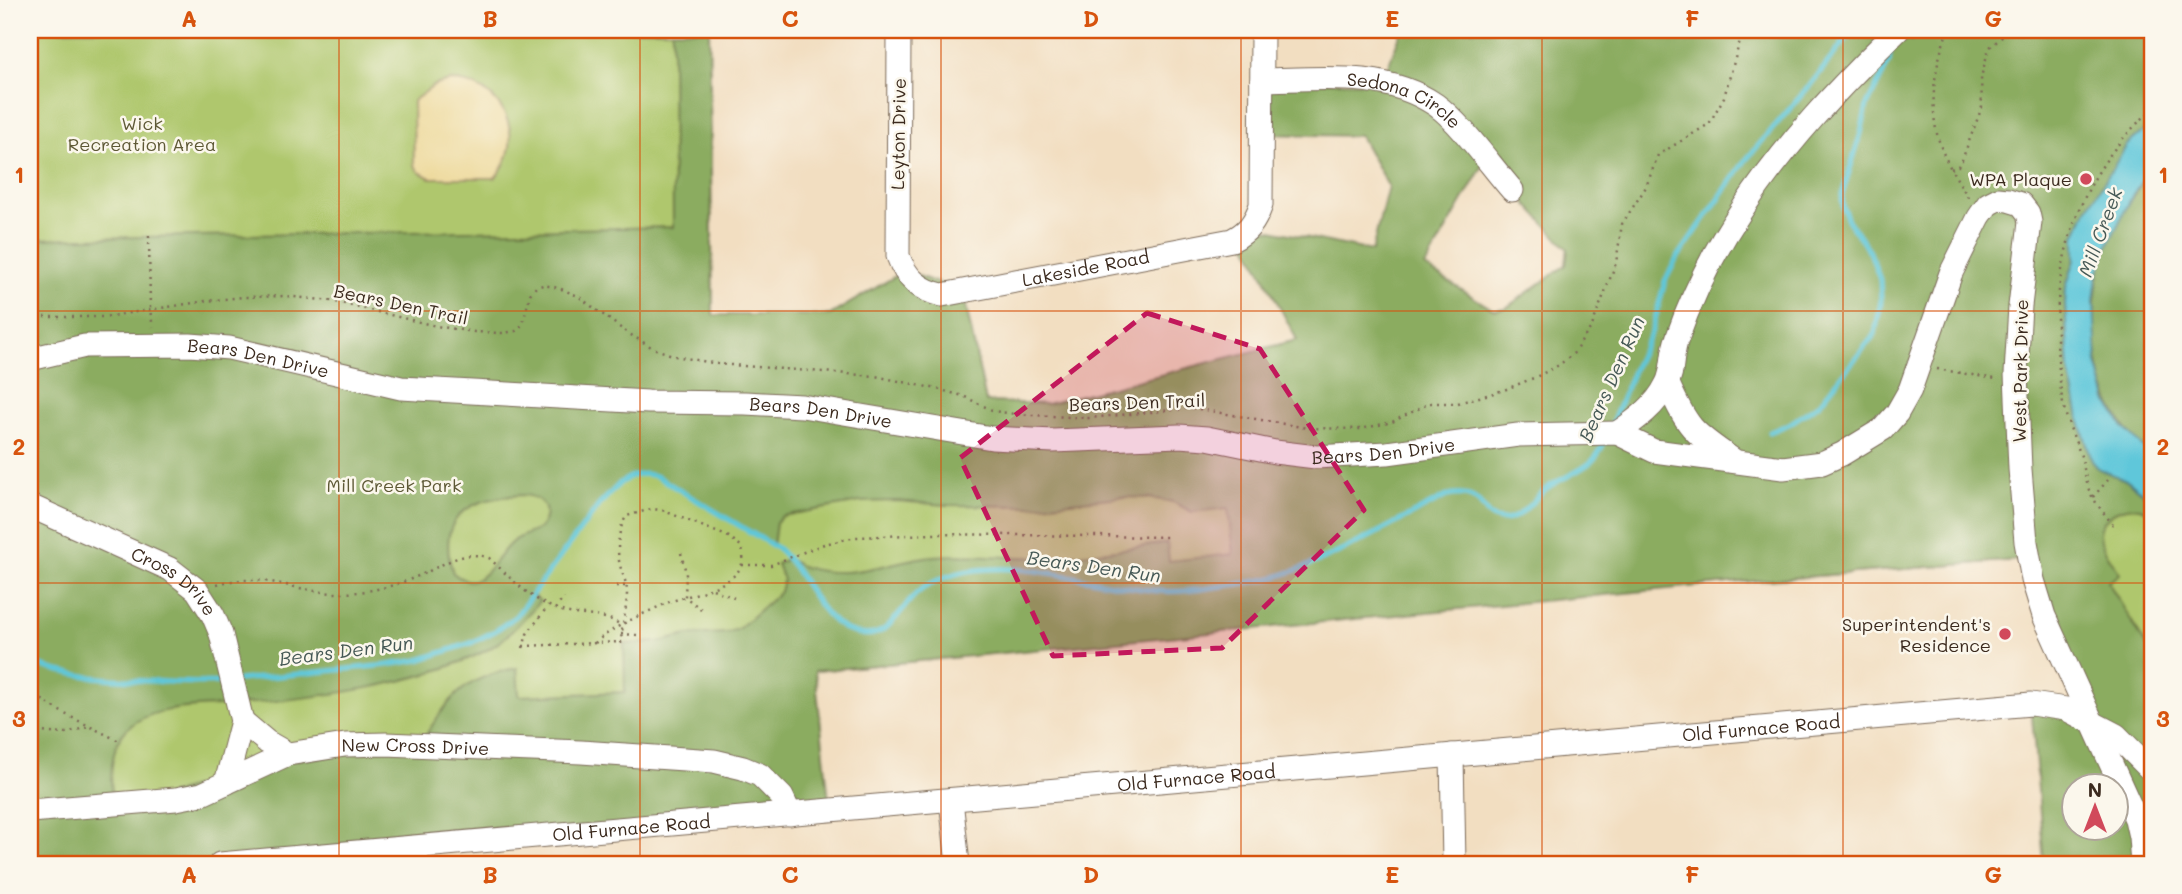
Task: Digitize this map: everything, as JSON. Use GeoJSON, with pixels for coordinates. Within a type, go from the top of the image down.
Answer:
{"type":"FeatureCollection","features":[{"type":"Feature","properties":{"kind":"street","name":"Leyton Drive"},"geometry":{"type":"LineString","coordinates":[[897,239],[899,30]]}},
{"type":"Feature","properties":{"kind":"street","name":"Lakeside Road"},"geometry":{"type":"LineString","coordinates":[[897,239],[898,256],[904,271],[930,293],[942,295],[1232,240],[1242,235],[1256,218],[1261,205],[1262,30]]}},
{"type":"Feature","properties":{"kind":"street"},"geometry":{"type":"LineString","coordinates":[[1616,433],[1638,419],[1668,384],[1675,342],[1693,295],[1741,210],[1788,147],[1855,72],[1898,30]]}},
{"type":"Feature","properties":{"kind":"street","name":"Sedona Circle"},"geometry":{"type":"LineString","coordinates":[[1262,80],[1369,80],[1408,90],[1436,106],[1456,125],[1512,190]]}},
{"type":"Feature","properties":{"kind":"street","name":"West Park Drive"},"geometry":{"type":"LineString","coordinates":[[1979,217],[1988,204],[1998,199],[2021,204],[2028,213],[2030,222],[2020,306],[2016,381],[2026,542],[2033,580],[2044,616],[2136,820],[2142,864]]}},
{"type":"Feature","properties":{"kind":"street"},"geometry":{"type":"LineString","coordinates":[[1616,433],[1654,451],[1783,468],[1822,463],[1874,436],[1897,413],[1909,390],[1951,273],[1979,217]]}},
{"type":"Feature","properties":{"kind":"street","name":"Bears Den Drive"},"geometry":{"type":"LineString","coordinates":[[30,359],[85,346],[190,345],[229,348],[401,388],[648,402],[802,406],[992,438],[1053,441],[1179,436],[1316,457],[1388,453],[1496,438],[1616,433]]}},
{"type":"Feature","properties":{"kind":"street"},"geometry":{"type":"LineString","coordinates":[[1668,384],[1680,412],[1695,433],[1733,460]]}},
{"type":"Feature","properties":{"kind":"street","name":"Cross Drive"},"geometry":{"type":"LineString","coordinates":[[30,506],[170,569],[197,590],[221,634],[240,711],[226,783]]}},
{"type":"Feature","properties":{"kind":"street","name":"Old Furnace Road"},"geometry":{"type":"LineString","coordinates":[[220,864],[365,858],[790,814],[2031,704],[2066,709],[2090,722],[2125,742],[2152,771]]}},
{"type":"Feature","properties":{"kind":"street"},"geometry":{"type":"LineString","coordinates":[[240,711],[267,742],[288,754]]}},
{"type":"Feature","properties":{"kind":"street","name":"New Cross Drive"},"geometry":{"type":"LineString","coordinates":[[30,811],[176,799],[202,794],[288,754],[345,745],[386,744],[581,752],[714,761],[760,775],[782,797],[790,814]]}},
{"type":"Feature","properties":{"kind":"street"},"geometry":{"type":"LineString","coordinates":[[1452,755],[1454,864]]}},
{"type":"Feature","properties":{"kind":"street"},"geometry":{"type":"LineString","coordinates":[[951,800],[958,864]]}},
{"type":"Feature","properties":{"kind":"path","name":"Bears Den Trail"},"geometry":{"type":"LineString","coordinates":[[30,317],[90,317],[244,297],[286,296],[332,301],[436,326],[474,332],[503,332],[516,331],[523,324],[530,294],[536,287],[543,285],[578,296],[626,332],[653,348],[718,364],[875,376],[963,396],[994,411],[1088,418],[1193,408],[1307,428],[1361,429],[1392,422],[1430,403],[1458,403],[1504,390],[1559,365],[1573,354],[1592,326],[1616,263],[1622,224],[1646,187],[1658,155],[1709,124],[1724,97],[1743,30]]}},
{"type":"Feature","properties":{"kind":"path"},"geometry":{"type":"LineString","coordinates":[[1948,30],[1938,63],[1933,106],[1938,141],[1979,217]]}},
{"type":"Feature","properties":{"kind":"path"},"geometry":{"type":"LineString","coordinates":[[1951,169],[1958,166],[1962,160],[1982,107],[1982,77],[1989,48],[2010,30]]}},
{"type":"Feature","properties":{"kind":"path"},"geometry":{"type":"LineString","coordinates":[[2113,526],[2088,488],[2064,406],[2057,345],[2058,296],[2066,243],[2089,188],[2109,155],[2136,123],[2152,110]]}},
{"type":"Feature","properties":{"kind":"path"},"geometry":{"type":"LineString","coordinates":[[149,236],[150,310]]}},
{"type":"Feature","properties":{"kind":"path"},"geometry":{"type":"LineString","coordinates":[[1918,365],[2016,381]]}},
{"type":"Feature","properties":{"kind":"path"},"geometry":{"type":"LineString","coordinates":[[2093,497],[2108,480]]}},
{"type":"Feature","properties":{"kind":"path"},"geometry":{"type":"LineString","coordinates":[[548,606],[527,634],[523,647],[621,643],[621,634],[622,626],[627,586],[619,562],[621,525],[627,516],[651,509],[681,516],[737,542],[743,551],[742,565],[730,578],[713,589],[662,606],[622,626],[603,636],[595,643]]}},
{"type":"Feature","properties":{"kind":"path"},"geometry":{"type":"LineString","coordinates":[[742,565],[777,564],[824,544],[856,537],[935,534],[1170,537]]}},
{"type":"Feature","properties":{"kind":"path"},"geometry":{"type":"LineString","coordinates":[[681,552],[685,564],[685,597]]}},
{"type":"Feature","properties":{"kind":"path"},"geometry":{"type":"LineString","coordinates":[[197,590],[246,579],[266,580],[326,593],[370,590],[416,577],[459,556],[472,554],[489,558],[520,588],[548,606],[579,615],[608,618],[622,626]]}},
{"type":"Feature","properties":{"kind":"path"},"geometry":{"type":"LineString","coordinates":[[751,566],[755,573]]}},
{"type":"Feature","properties":{"kind":"path"},"geometry":{"type":"LineString","coordinates":[[616,586],[627,586]]}},
{"type":"Feature","properties":{"kind":"path"},"geometry":{"type":"LineString","coordinates":[[713,589],[734,598]]}},
{"type":"Feature","properties":{"kind":"path"},"geometry":{"type":"LineString","coordinates":[[685,597],[701,609]]}},
{"type":"Feature","properties":{"kind":"path"},"geometry":{"type":"LineString","coordinates":[[555,609],[564,598]]}},
{"type":"Feature","properties":{"kind":"path"},"geometry":{"type":"LineString","coordinates":[[621,634],[637,635]]}},
{"type":"Feature","properties":{"kind":"path"},"geometry":{"type":"LineString","coordinates":[[30,691],[119,741]]}},
{"type":"Feature","properties":{"kind":"path"},"geometry":{"type":"LineString","coordinates":[[30,731],[62,734],[90,727]]}},
{"type":"Feature","properties":{"kind":"highlighted area"},"geometry":{"type":"Polygon","coordinates":[[[1147,313],[1260,349],[1364,510],[1222,648],[1053,656],[960,458],[1147,313]]]}},
{"type":"Feature","properties":{"kind":"green space","name":"Mill Creek Park"},"geometry":{"type":"Polygon","coordinates":[[[30,30],[709,30],[713,315],[830,315],[904,271],[963,292],[986,402],[1047,404],[1325,333],[1506,308],[1566,265],[1575,176],[1443,30],[2152,30],[2152,864],[2044,864],[2060,813],[2060,842],[2130,842],[2130,772],[2073,772],[2089,721],[2029,559],[1568,596],[815,671],[30,864],[30,30]]]}},
{"type":"Feature","properties":{"kind":"green space","name":"Mill Creek Park"},"geometry":{"type":"Polygon","coordinates":[[[672,30],[709,30],[713,315],[830,315],[904,271],[963,292],[986,402],[1047,404],[1297,340],[1242,235],[1252,226],[1372,251],[1388,186],[1360,136],[1261,134],[1262,80],[1381,83],[1402,30],[1906,30],[1900,36],[1912,40],[1923,30],[2152,30],[2152,124],[2127,145],[2086,211],[2075,236],[2075,260],[2066,287],[2065,305],[2069,370],[2092,461],[2099,469],[2128,481],[2152,500],[2152,515],[2138,508],[2121,510],[2106,519],[2100,534],[2105,549],[2120,574],[2108,582],[2152,655],[2152,864],[2044,864],[2031,704],[2089,721],[2029,559],[1740,582],[815,671],[830,810],[220,864],[30,864],[30,239],[673,227],[672,30]],[[1486,160],[1425,267],[1494,310],[1506,308],[1566,265],[1568,249],[1486,160]],[[645,474],[626,480],[610,493],[532,595],[540,601],[514,629],[485,651],[427,674],[363,689],[265,702],[178,709],[150,715],[127,729],[116,746],[112,765],[112,805],[144,803],[267,763],[419,745],[458,693],[482,678],[498,672],[517,668],[519,696],[625,692],[624,644],[659,642],[688,635],[726,633],[738,629],[780,592],[783,580],[777,564],[788,558],[805,567],[839,572],[933,556],[1045,557],[1167,543],[1169,561],[1233,554],[1228,508],[1192,512],[1173,502],[1121,497],[1030,506],[860,502],[782,516],[776,523],[773,546],[656,476],[645,474]],[[525,495],[489,500],[462,512],[454,522],[449,536],[453,573],[463,579],[479,578],[511,543],[540,528],[546,511],[544,506],[537,499],[525,495]]]}},
{"type":"Feature","properties":{"kind":"green space"},"geometry":{"type":"Polygon","coordinates":[[[2152,169],[2152,456],[2128,431],[2111,404],[2100,374],[2094,314],[2096,290],[2106,248],[2125,209],[2152,169]]]}},
{"type":"Feature","properties":{"kind":"sand"},"geometry":{"type":"Polygon","coordinates":[[[450,81],[468,84],[484,91],[496,101],[505,114],[510,130],[510,146],[505,162],[495,178],[430,178],[419,172],[414,165],[413,101],[435,85],[450,81]]]}},
{"type":"Feature","properties":{"kind":"water","name":"Mill Creek"},"geometry":{"type":"Polygon","coordinates":[[[2152,124],[2152,169],[2133,194],[2107,247],[2097,277],[2094,301],[2097,363],[2107,400],[2122,426],[2152,456],[2152,500],[2129,481],[2099,469],[2092,461],[2069,370],[2065,305],[2066,287],[2075,260],[2075,236],[2086,211],[2127,145],[2152,124]]]}},
{"type":"Feature","properties":{"kind":"waterway","name":"Bears Den Run"},"geometry":{"type":"LineString","coordinates":[[1611,426],[1652,331],[1665,281],[1676,260],[1745,161],[1853,30]]}},
{"type":"Feature","properties":{"kind":"waterway"},"geometry":{"type":"LineString","coordinates":[[1770,432],[1789,424],[1819,404],[1875,334],[1881,301],[1880,280],[1870,252],[1848,220],[1842,195],[1867,105],[1889,62],[1890,51]]}},
{"type":"Feature","properties":{"kind":"waterway","name":"Bears Den Run"},"geometry":{"type":"LineString","coordinates":[[239,680],[419,660],[471,643],[495,631],[516,616],[599,505],[620,483],[632,476],[656,476],[777,548],[833,621],[845,629],[869,635],[878,633],[892,623],[926,586],[963,572],[988,569],[1037,571],[1134,588],[1165,592],[1187,591],[1264,580],[1301,568],[1344,550],[1447,496],[1470,496],[1494,518],[1509,519],[1522,512],[1544,490],[1592,461],[1606,438]]}},
{"type":"Feature","properties":{"kind":"waterway","name":"Bears Den Run"},"geometry":{"type":"LineString","coordinates":[[30,662],[59,671],[103,678],[187,683],[225,682]]}},
{"type":"Feature","properties":{"kind":"place","name":"WPA Plaque"},"geometry":{"type":"Point","coordinates":[2086,179]}},
{"type":"Feature","properties":{"kind":"place","name":"Superintendent's Residence"},"geometry":{"type":"Point","coordinates":[2005,634]}},
{"type":"Feature","properties":{"kind":"park label","name":"Wick Recreation Area"},"geometry":{"type":"Point","coordinates":[142,133]}}]}
